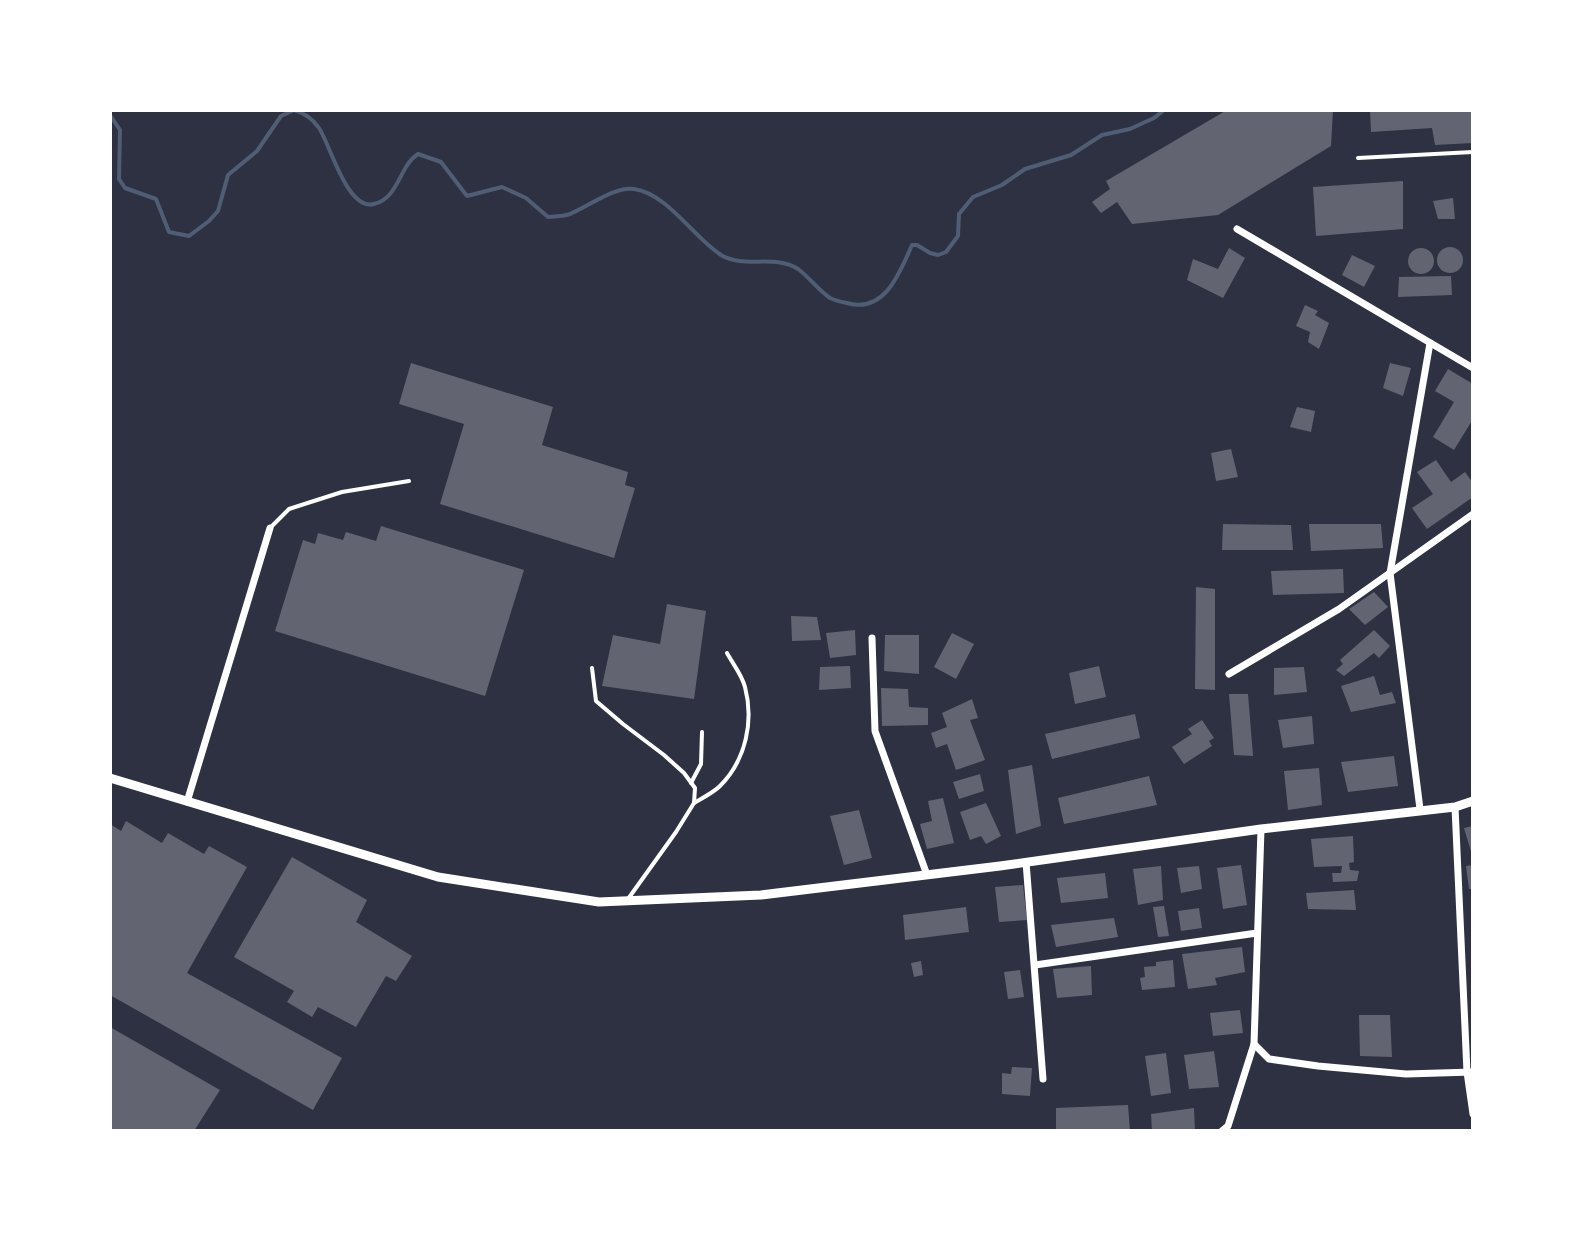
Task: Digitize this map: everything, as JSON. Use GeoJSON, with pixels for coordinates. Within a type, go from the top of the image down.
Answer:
{"type":"FeatureCollection","features":[{"type":"Feature","properties":{"kind":"street"},"geometry":{"type":"LineString","coordinates":[[1237,229],[1473,368]]}},
{"type":"Feature","properties":{"kind":"street"},"geometry":{"type":"LineString","coordinates":[[1420,809],[1390,573],[1430,343]]}},
{"type":"Feature","properties":{"kind":"street"},"geometry":{"type":"LineString","coordinates":[[1229,674],[1339,609],[1473,514]]}},
{"type":"Feature","properties":{"kind":"street"},"geometry":{"type":"LineString","coordinates":[[187,802],[270,528]]}},
{"type":"Feature","properties":{"kind":"street"},"geometry":{"type":"LineString","coordinates":[[872,638],[875,731],[927,875]]}},
{"type":"Feature","properties":{"kind":"street"},"geometry":{"type":"LineString","coordinates":[[110,778],[438,877],[599,902],[761,895],[1261,829],[1455,807],[1473,801]]}},
{"type":"Feature","properties":{"kind":"street"},"geometry":{"type":"LineString","coordinates":[[1455,807],[1473,1114]]}},
{"type":"Feature","properties":{"kind":"street"},"geometry":{"type":"LineString","coordinates":[[1222,1131],[1228,1126],[1254,1044],[1261,829]]}},
{"type":"Feature","properties":{"kind":"street"},"geometry":{"type":"LineString","coordinates":[[1026,862],[1043,1079]]}},
{"type":"Feature","properties":{"kind":"street"},"geometry":{"type":"LineString","coordinates":[[1035,965],[1257,933]]}},
{"type":"Feature","properties":{"kind":"street"},"geometry":{"type":"LineString","coordinates":[[1254,1044],[1269,1059],[1305,1064],[1406,1074],[1470,1072]]}},
{"type":"Feature","properties":{"kind":"lane"},"geometry":{"type":"LineString","coordinates":[[1358,158],[1473,152]]}},
{"type":"Feature","properties":{"kind":"lane"},"geometry":{"type":"LineString","coordinates":[[270,528],[289,509],[342,492],[409,481]]}},
{"type":"Feature","properties":{"kind":"lane"},"geometry":{"type":"LineString","coordinates":[[626,901],[694,803],[719,787],[746,745],[749,716],[745,685],[727,653]]}},
{"type":"Feature","properties":{"kind":"lane"},"geometry":{"type":"LineString","coordinates":[[592,668],[596,701],[684,773],[695,788],[694,803]]}},
{"type":"Feature","properties":{"kind":"lane"},"geometry":{"type":"LineString","coordinates":[[691,783],[701,764],[702,732]]}},
{"type":"Feature","properties":{"kind":"building"},"geometry":{"type":"Polygon","coordinates":[[[1227,110],[1333,110],[1331,146],[1218,215],[1132,224],[1117,202],[1101,213],[1092,202],[1110,189],[1106,181],[1227,110]]]}},
{"type":"Feature","properties":{"kind":"building"},"geometry":{"type":"Polygon","coordinates":[[[1370,110],[1473,110],[1473,143],[1435,145],[1432,128],[1371,132],[1370,110]]]}},
{"type":"Feature","properties":{"kind":"building"},"geometry":{"type":"Polygon","coordinates":[[[1403,181],[1403,229],[1316,236],[1313,187],[1403,181]]]}},
{"type":"Feature","properties":{"kind":"building"},"geometry":{"type":"Polygon","coordinates":[[[1453,198],[1455,219],[1438,219],[1433,201],[1453,198]]]}},
{"type":"Feature","properties":{"kind":"building"},"geometry":{"type":"Polygon","coordinates":[[[1450,247],[1459,251],[1463,260],[1459,269],[1450,273],[1441,269],[1437,260],[1441,251],[1450,247]]]}},
{"type":"Feature","properties":{"kind":"building"},"geometry":{"type":"Polygon","coordinates":[[[1229,248],[1245,258],[1223,298],[1187,280],[1193,259],[1218,269],[1229,248]]]}},
{"type":"Feature","properties":{"kind":"building"},"geometry":{"type":"Polygon","coordinates":[[[1421,248],[1430,252],[1434,261],[1430,270],[1421,274],[1412,270],[1408,261],[1412,252],[1421,248]]]}},
{"type":"Feature","properties":{"kind":"building"},"geometry":{"type":"Polygon","coordinates":[[[1352,255],[1375,266],[1364,287],[1342,275],[1352,255]]]}},
{"type":"Feature","properties":{"kind":"building"},"geometry":{"type":"Polygon","coordinates":[[[1451,276],[1452,295],[1398,297],[1399,277],[1451,276]]]}},
{"type":"Feature","properties":{"kind":"building"},"geometry":{"type":"Polygon","coordinates":[[[1305,305],[1318,311],[1315,315],[1329,323],[1319,349],[1308,342],[1310,332],[1296,326],[1305,305]]]}},
{"type":"Feature","properties":{"kind":"building"},"geometry":{"type":"Polygon","coordinates":[[[411,363],[553,407],[542,445],[628,472],[625,485],[635,488],[614,558],[440,504],[464,424],[399,404],[411,363]]]}},
{"type":"Feature","properties":{"kind":"building"},"geometry":{"type":"Polygon","coordinates":[[[1390,363],[1411,368],[1403,396],[1383,388],[1390,363]]]}},
{"type":"Feature","properties":{"kind":"building"},"geometry":{"type":"Polygon","coordinates":[[[1448,369],[1473,384],[1473,419],[1454,450],[1433,437],[1454,402],[1435,391],[1448,369]]]}},
{"type":"Feature","properties":{"kind":"building"},"geometry":{"type":"Polygon","coordinates":[[[1297,407],[1315,411],[1311,432],[1290,427],[1297,407]]]}},
{"type":"Feature","properties":{"kind":"building"},"geometry":{"type":"Polygon","coordinates":[[[1231,449],[1238,477],[1216,481],[1211,453],[1231,449]]]}},
{"type":"Feature","properties":{"kind":"building"},"geometry":{"type":"Polygon","coordinates":[[[1436,460],[1451,482],[1465,472],[1473,483],[1473,497],[1427,529],[1412,508],[1433,494],[1417,472],[1436,460]]]}},
{"type":"Feature","properties":{"kind":"building"},"geometry":{"type":"Polygon","coordinates":[[[1223,524],[1291,525],[1293,550],[1222,550],[1223,524]]]}},
{"type":"Feature","properties":{"kind":"building"},"geometry":{"type":"Polygon","coordinates":[[[1309,524],[1381,524],[1383,548],[1311,551],[1309,524]]]}},
{"type":"Feature","properties":{"kind":"building"},"geometry":{"type":"Polygon","coordinates":[[[381,526],[524,570],[485,696],[275,631],[303,540],[315,544],[318,533],[343,540],[346,532],[376,541],[381,526]]]}},
{"type":"Feature","properties":{"kind":"building"},"geometry":{"type":"Polygon","coordinates":[[[1343,569],[1344,593],[1273,595],[1271,571],[1343,569]]]}},
{"type":"Feature","properties":{"kind":"building"},"geometry":{"type":"Polygon","coordinates":[[[1196,587],[1215,589],[1215,690],[1195,689],[1196,587]]]}},
{"type":"Feature","properties":{"kind":"building"},"geometry":{"type":"Polygon","coordinates":[[[1374,592],[1388,607],[1365,625],[1349,609],[1374,592]]]}},
{"type":"Feature","properties":{"kind":"building"},"geometry":{"type":"Polygon","coordinates":[[[667,604],[706,611],[694,699],[602,686],[613,635],[660,644],[667,604]]]}},
{"type":"Feature","properties":{"kind":"building"},"geometry":{"type":"Polygon","coordinates":[[[791,616],[817,617],[821,640],[792,641],[791,616]]]}},
{"type":"Feature","properties":{"kind":"building"},"geometry":{"type":"Polygon","coordinates":[[[855,630],[856,655],[830,658],[826,633],[855,630]]]}},
{"type":"Feature","properties":{"kind":"building"},"geometry":{"type":"Polygon","coordinates":[[[1374,630],[1390,646],[1379,658],[1374,653],[1344,676],[1336,670],[1343,664],[1340,660],[1374,630]]]}},
{"type":"Feature","properties":{"kind":"building"},"geometry":{"type":"Polygon","coordinates":[[[952,633],[974,644],[956,679],[934,667],[952,633]]]}},
{"type":"Feature","properties":{"kind":"building"},"geometry":{"type":"Polygon","coordinates":[[[885,635],[919,635],[919,674],[884,671],[885,635]]]}},
{"type":"Feature","properties":{"kind":"building"},"geometry":{"type":"Polygon","coordinates":[[[850,666],[851,688],[819,690],[820,667],[850,666]]]}},
{"type":"Feature","properties":{"kind":"building"},"geometry":{"type":"Polygon","coordinates":[[[1099,666],[1106,697],[1075,704],[1069,673],[1099,666]]]}},
{"type":"Feature","properties":{"kind":"building"},"geometry":{"type":"Polygon","coordinates":[[[1304,667],[1307,692],[1274,695],[1274,668],[1304,667]]]}},
{"type":"Feature","properties":{"kind":"building"},"geometry":{"type":"Polygon","coordinates":[[[1374,676],[1380,695],[1392,692],[1396,703],[1351,712],[1341,686],[1374,676]]]}},
{"type":"Feature","properties":{"kind":"building"},"geometry":{"type":"Polygon","coordinates":[[[881,688],[908,689],[909,707],[928,708],[928,725],[882,726],[881,688]]]}},
{"type":"Feature","properties":{"kind":"building"},"geometry":{"type":"Polygon","coordinates":[[[1229,694],[1248,694],[1253,756],[1234,755],[1229,694]]]}},
{"type":"Feature","properties":{"kind":"building"},"geometry":{"type":"Polygon","coordinates":[[[972,699],[978,718],[970,720],[985,760],[956,770],[947,744],[936,748],[931,733],[947,727],[942,713],[972,699]]]}},
{"type":"Feature","properties":{"kind":"building"},"geometry":{"type":"Polygon","coordinates":[[[1135,714],[1140,738],[1052,759],[1045,734],[1135,714]]]}},
{"type":"Feature","properties":{"kind":"building"},"geometry":{"type":"Polygon","coordinates":[[[1312,716],[1314,744],[1283,748],[1278,720],[1312,716]]]}},
{"type":"Feature","properties":{"kind":"building"},"geometry":{"type":"Polygon","coordinates":[[[1202,720],[1214,738],[1209,741],[1212,746],[1184,764],[1172,747],[1192,734],[1188,729],[1202,720]]]}},
{"type":"Feature","properties":{"kind":"building"},"geometry":{"type":"Polygon","coordinates":[[[1394,756],[1398,786],[1348,792],[1341,762],[1394,756]]]}},
{"type":"Feature","properties":{"kind":"building"},"geometry":{"type":"Polygon","coordinates":[[[1032,765],[1041,826],[1016,834],[1008,770],[1032,765]]]}},
{"type":"Feature","properties":{"kind":"building"},"geometry":{"type":"Polygon","coordinates":[[[1319,768],[1322,805],[1288,810],[1284,771],[1319,768]]]}},
{"type":"Feature","properties":{"kind":"building"},"geometry":{"type":"Polygon","coordinates":[[[980,774],[984,791],[959,799],[953,782],[980,774]]]}},
{"type":"Feature","properties":{"kind":"building"},"geometry":{"type":"Polygon","coordinates":[[[1149,776],[1157,805],[1064,824],[1058,798],[1149,776]]]}},
{"type":"Feature","properties":{"kind":"building"},"geometry":{"type":"Polygon","coordinates":[[[943,798],[954,843],[927,849],[920,824],[932,821],[928,801],[943,798]]]}},
{"type":"Feature","properties":{"kind":"building"},"geometry":{"type":"Polygon","coordinates":[[[986,803],[1001,836],[986,844],[981,836],[970,840],[960,812],[986,803]]]}},
{"type":"Feature","properties":{"kind":"building"},"geometry":{"type":"Polygon","coordinates":[[[859,810],[872,858],[844,865],[830,816],[859,810]]]}},
{"type":"Feature","properties":{"kind":"building"},"geometry":{"type":"Polygon","coordinates":[[[126,821],[162,843],[168,833],[204,854],[209,846],[247,867],[187,973],[342,1058],[313,1110],[110,995],[110,824],[121,831],[126,821]]]}},
{"type":"Feature","properties":{"kind":"building"},"geometry":{"type":"Polygon","coordinates":[[[1473,826],[1473,855],[1472,855],[1464,828],[1473,826]]]}},
{"type":"Feature","properties":{"kind":"building"},"geometry":{"type":"Polygon","coordinates":[[[1353,836],[1354,862],[1349,863],[1350,870],[1359,871],[1357,881],[1333,882],[1332,873],[1341,873],[1342,866],[1314,867],[1311,839],[1353,836]]]}},
{"type":"Feature","properties":{"kind":"building"},"geometry":{"type":"Polygon","coordinates":[[[292,857],[367,900],[356,922],[412,956],[396,981],[386,976],[356,1027],[318,1007],[312,1017],[287,1002],[294,991],[234,957],[292,857]]]}},
{"type":"Feature","properties":{"kind":"building"},"geometry":{"type":"Polygon","coordinates":[[[1241,865],[1247,905],[1223,909],[1217,868],[1241,865]]]}},
{"type":"Feature","properties":{"kind":"building"},"geometry":{"type":"Polygon","coordinates":[[[1473,865],[1473,889],[1469,889],[1466,866],[1473,865]]]}},
{"type":"Feature","properties":{"kind":"building"},"geometry":{"type":"Polygon","coordinates":[[[1161,866],[1163,900],[1138,905],[1133,869],[1161,866]]]}},
{"type":"Feature","properties":{"kind":"building"},"geometry":{"type":"Polygon","coordinates":[[[1199,866],[1202,889],[1181,893],[1177,868],[1199,866]]]}},
{"type":"Feature","properties":{"kind":"building"},"geometry":{"type":"Polygon","coordinates":[[[1105,873],[1108,898],[1061,903],[1057,878],[1105,873]]]}},
{"type":"Feature","properties":{"kind":"building"},"geometry":{"type":"Polygon","coordinates":[[[1023,885],[1027,920],[999,922],[995,887],[1023,885]]]}},
{"type":"Feature","properties":{"kind":"building"},"geometry":{"type":"Polygon","coordinates":[[[1354,890],[1356,910],[1308,909],[1306,893],[1354,890]]]}},
{"type":"Feature","properties":{"kind":"building"},"geometry":{"type":"Polygon","coordinates":[[[1164,906],[1169,936],[1158,937],[1153,907],[1164,906]]]}},
{"type":"Feature","properties":{"kind":"building"},"geometry":{"type":"Polygon","coordinates":[[[966,907],[969,932],[905,940],[903,915],[966,907]]]}},
{"type":"Feature","properties":{"kind":"building"},"geometry":{"type":"Polygon","coordinates":[[[1199,908],[1202,928],[1181,931],[1178,911],[1199,908]]]}},
{"type":"Feature","properties":{"kind":"building"},"geometry":{"type":"Polygon","coordinates":[[[1114,918],[1118,937],[1056,947],[1051,925],[1114,918]]]}},
{"type":"Feature","properties":{"kind":"building"},"geometry":{"type":"Polygon","coordinates":[[[1242,947],[1245,972],[1215,978],[1217,985],[1188,989],[1182,954],[1242,947]]]}},
{"type":"Feature","properties":{"kind":"building"},"geometry":{"type":"Polygon","coordinates":[[[1173,960],[1175,987],[1142,990],[1140,978],[1145,977],[1144,967],[1173,960]]]}},
{"type":"Feature","properties":{"kind":"building"},"geometry":{"type":"Polygon","coordinates":[[[921,961],[923,975],[914,977],[911,963],[921,961]]]}},
{"type":"Feature","properties":{"kind":"building"},"geometry":{"type":"Polygon","coordinates":[[[1091,966],[1092,995],[1057,998],[1053,969],[1091,966]]]}},
{"type":"Feature","properties":{"kind":"building"},"geometry":{"type":"Polygon","coordinates":[[[1020,970],[1024,997],[1008,999],[1004,972],[1020,970]]]}},
{"type":"Feature","properties":{"kind":"building"},"geometry":{"type":"Polygon","coordinates":[[[1240,1010],[1243,1033],[1213,1036],[1210,1013],[1240,1010]]]}},
{"type":"Feature","properties":{"kind":"building"},"geometry":{"type":"Polygon","coordinates":[[[1359,1015],[1390,1015],[1392,1057],[1360,1056],[1359,1015]]]}},
{"type":"Feature","properties":{"kind":"building"},"geometry":{"type":"Polygon","coordinates":[[[110,1027],[220,1090],[194,1131],[110,1131],[110,1027]]]}},
{"type":"Feature","properties":{"kind":"building"},"geometry":{"type":"Polygon","coordinates":[[[1214,1051],[1219,1087],[1189,1089],[1184,1055],[1214,1051]]]}},
{"type":"Feature","properties":{"kind":"building"},"geometry":{"type":"Polygon","coordinates":[[[1166,1053],[1171,1093],[1151,1096],[1145,1056],[1166,1053]]]}},
{"type":"Feature","properties":{"kind":"building"},"geometry":{"type":"Polygon","coordinates":[[[1012,1067],[1032,1068],[1030,1096],[1002,1094],[1002,1073],[1011,1074],[1012,1067]]]}},
{"type":"Feature","properties":{"kind":"building"},"geometry":{"type":"Polygon","coordinates":[[[1128,1105],[1130,1131],[1056,1131],[1056,1108],[1128,1105]]]}},
{"type":"Feature","properties":{"kind":"building"},"geometry":{"type":"Polygon","coordinates":[[[1194,1108],[1195,1131],[1152,1131],[1151,1114],[1194,1108]]]}},
{"type":"Feature","properties":{"kind":"waterway"},"geometry":{"type":"LineString","coordinates":[[110,115],[120,130],[119,179],[125,188],[156,199],[169,232],[189,236],[209,221],[218,211],[228,175],[257,151],[281,116],[294,110],[317,125],[340,175],[364,203],[374,204],[389,195],[418,154],[441,162],[467,196],[502,187],[526,198],[548,217],[563,216],[611,193],[634,189],[669,207],[721,255],[740,261],[789,265],[802,272],[830,298],[860,305],[881,297],[889,288],[912,245],[938,255],[946,252],[958,236],[959,214],[973,197],[1002,185],[1025,169],[1071,155],[1102,135],[1130,129],[1164,110]]}}]}
